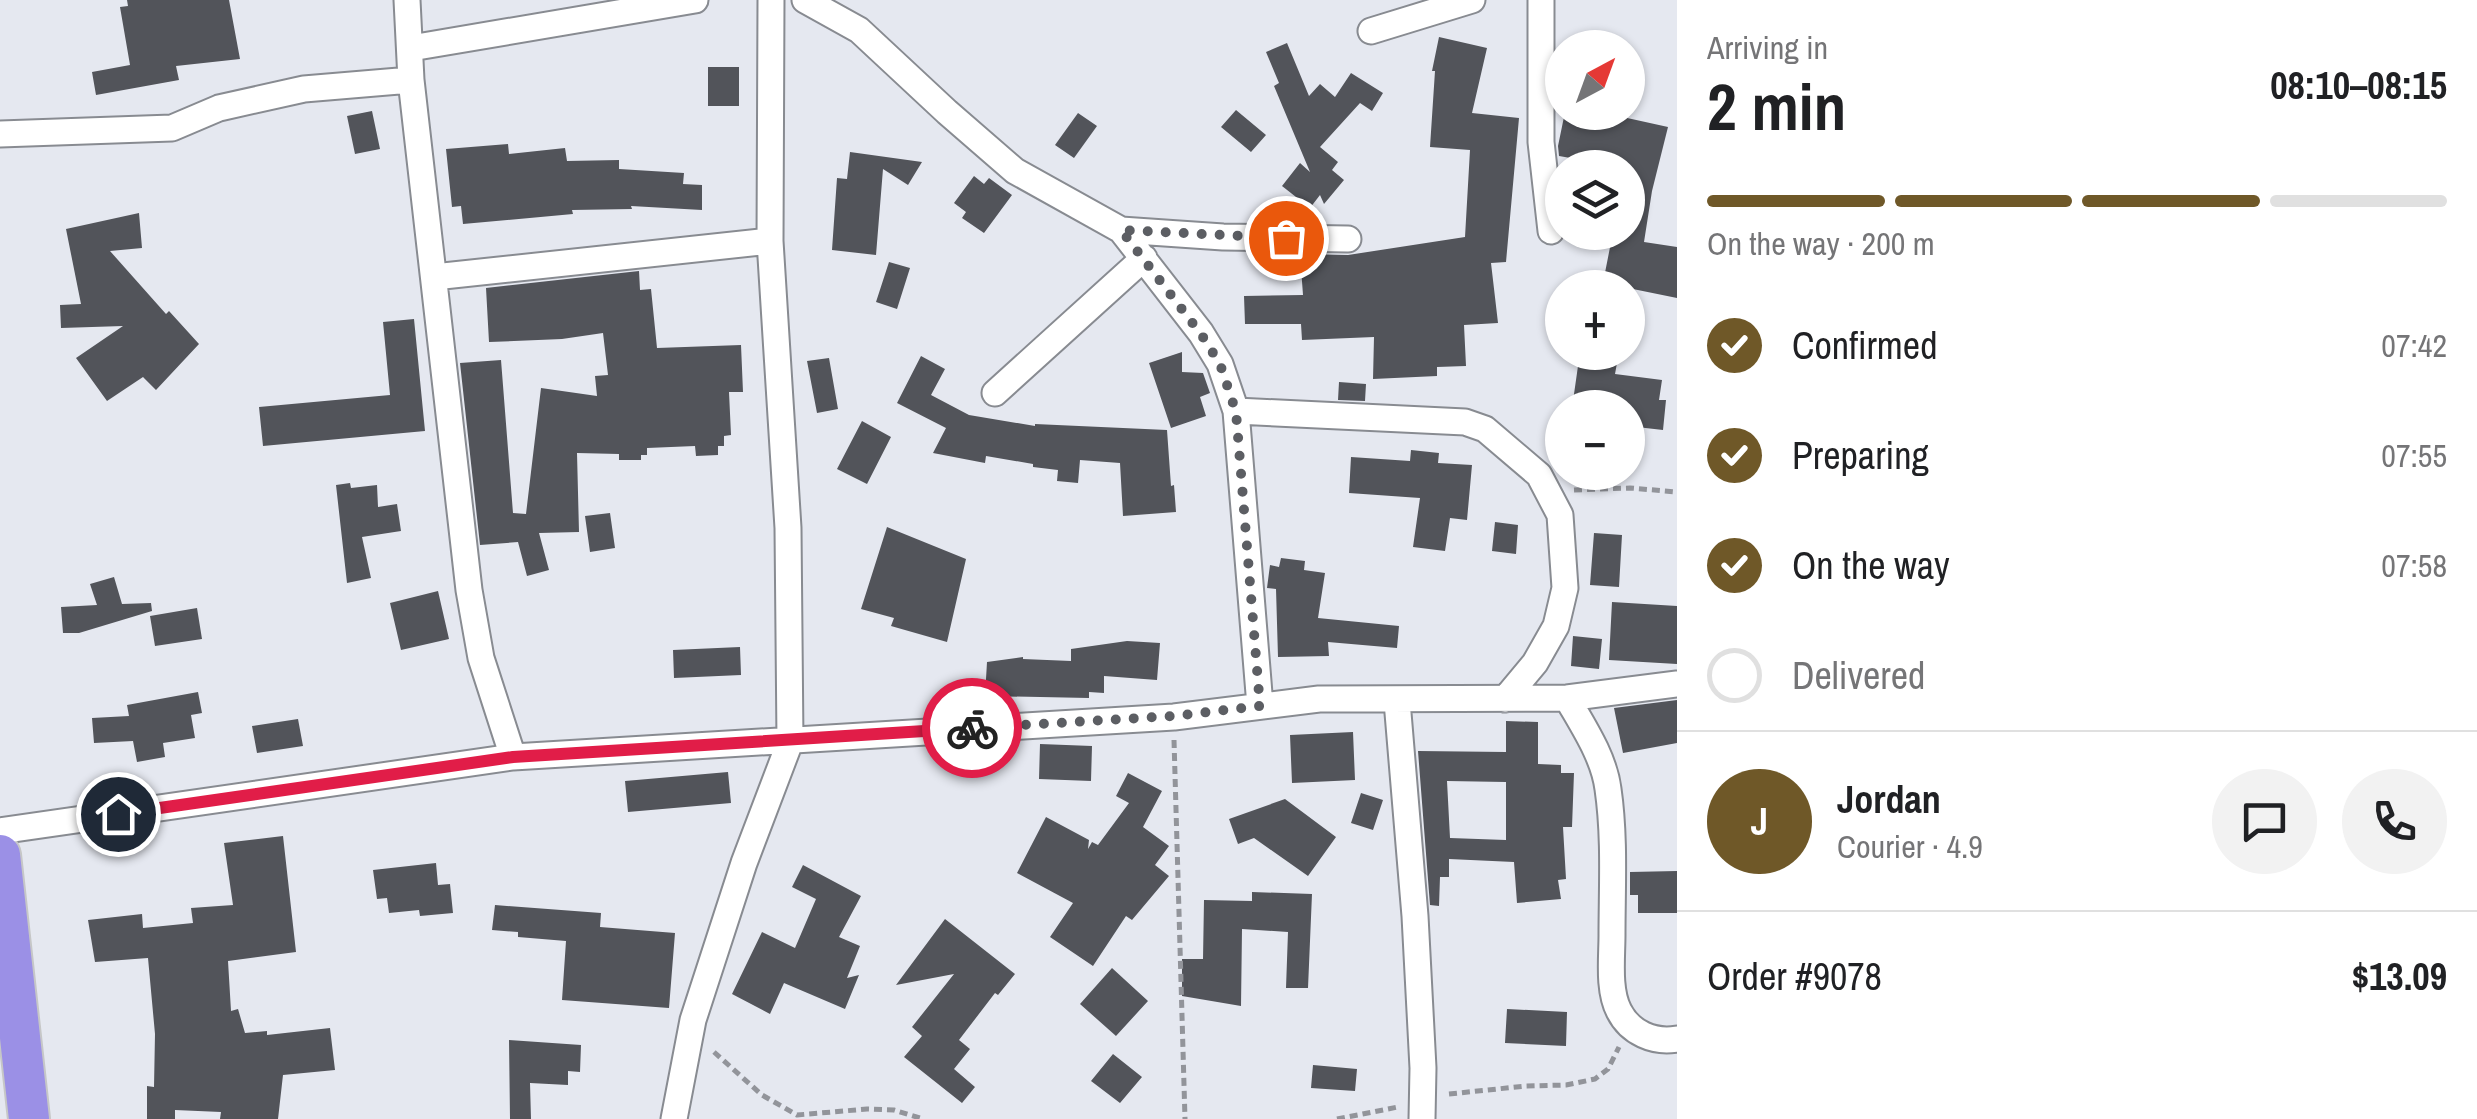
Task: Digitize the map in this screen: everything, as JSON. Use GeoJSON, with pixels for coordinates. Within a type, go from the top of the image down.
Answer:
{"type":"FeatureCollection","features":[{"type":"Feature","properties":{"kind":"highway"},"geometry":{"type":"LineString","coordinates":[[0,855],[12,1047],[29,1119]]}},
{"type":"Feature","properties":{"kind":"street"},"geometry":{"type":"LineString","coordinates":[[407,0],[411,80],[469,590],[481,658],[513,757]]}},
{"type":"Feature","properties":{"kind":"street"},"geometry":{"type":"LineString","coordinates":[[411,48],[695,0]]}},
{"type":"Feature","properties":{"kind":"street"},"geometry":{"type":"LineString","coordinates":[[674,1119],[693,1020],[744,863],[790,742],[788,528],[770,241],[772,0]]}},
{"type":"Feature","properties":{"kind":"street"},"geometry":{"type":"LineString","coordinates":[[806,0],[859,30],[1015,171],[1121,230],[1220,364],[1236,412],[1260,706]]}},
{"type":"Feature","properties":{"kind":"street"},"geometry":{"type":"LineString","coordinates":[[1371,30],[1472,0]]}},
{"type":"Feature","properties":{"kind":"street"},"geometry":{"type":"LineString","coordinates":[[1541,0],[1541,142],[1545,178]]}},
{"type":"Feature","properties":{"kind":"street"},"geometry":{"type":"LineString","coordinates":[[0,134],[172,128],[218,108],[304,88],[411,80]]}},
{"type":"Feature","properties":{"kind":"street"},"geometry":{"type":"LineString","coordinates":[[1121,230],[1348,239]]}},
{"type":"Feature","properties":{"kind":"street"},"geometry":{"type":"LineString","coordinates":[[434,277],[770,241]]}},
{"type":"Feature","properties":{"kind":"street"},"geometry":{"type":"LineString","coordinates":[[995,393],[1144,258]]}},
{"type":"Feature","properties":{"kind":"street"},"geometry":{"type":"LineString","coordinates":[[1236,412],[1464,422],[1486,429],[1539,475],[1560,515],[1565,588],[1547,644],[1505,699]]}},
{"type":"Feature","properties":{"kind":"street"},"geometry":{"type":"LineString","coordinates":[[0,831],[513,757],[1174,716],[1319,699],[1567,698],[1677,684]]}},
{"type":"Feature","properties":{"kind":"street"},"geometry":{"type":"LineString","coordinates":[[1567,698],[1592,742],[1608,783],[1612,818],[1612,973],[1617,1008],[1628,1023],[1654,1040],[1677,1039]]}},
{"type":"Feature","properties":{"kind":"street"},"geometry":{"type":"LineString","coordinates":[[1398,701],[1415,916],[1423,1068],[1421,1107]]}},
{"type":"Feature","properties":{"kind":"path"},"geometry":{"type":"LineString","coordinates":[[1552,494],[1590,487],[1677,492]]}},
{"type":"Feature","properties":{"kind":"path"},"geometry":{"type":"LineString","coordinates":[[1174,716],[1185,1119]]}},
{"type":"Feature","properties":{"kind":"path"},"geometry":{"type":"LineString","coordinates":[[693,1020],[716,1054],[762,1094],[798,1115],[867,1109],[894,1110],[922,1119]]}},
{"type":"Feature","properties":{"kind":"path"},"geometry":{"type":"LineString","coordinates":[[1337,1119],[1595,1079],[1608,1069],[1628,1023]]}},
{"type":"Feature","properties":{"kind":"building"},"geometry":{"type":"Polygon","coordinates":[[[127,0],[229,0],[240,59],[176,66],[179,80],[96,95],[92,72],[130,65],[120,7],[128,6],[127,0]]]}},
{"type":"Feature","properties":{"kind":"building"},"geometry":{"type":"Polygon","coordinates":[[[1439,37],[1487,48],[1472,113],[1519,118],[1506,262],[1491,263],[1498,323],[1464,325],[1466,366],[1437,367],[1437,376],[1373,379],[1374,337],[1302,340],[1301,324],[1245,324],[1244,296],[1303,295],[1300,254],[1348,255],[1465,237],[1470,150],[1430,147],[1432,71],[1439,37]]]}},
{"type":"Feature","properties":{"kind":"building"},"geometry":{"type":"Polygon","coordinates":[[[1287,43],[1309,96],[1320,84],[1335,97],[1351,73],[1383,93],[1372,111],[1360,103],[1320,147],[1338,162],[1332,170],[1344,180],[1324,204],[1320,195],[1310,208],[1282,186],[1300,163],[1310,172],[1274,86],[1279,83],[1266,52],[1287,43]]]}},
{"type":"Feature","properties":{"kind":"building"},"geometry":{"type":"Polygon","coordinates":[[[708,67],[739,67],[739,106],[708,106],[708,67]]]}},
{"type":"Feature","properties":{"kind":"building"},"geometry":{"type":"Polygon","coordinates":[[[1236,110],[1266,135],[1251,152],[1221,127],[1236,110]]]}},
{"type":"Feature","properties":{"kind":"building"},"geometry":{"type":"Polygon","coordinates":[[[372,111],[380,149],[355,154],[347,116],[372,111]]]}},
{"type":"Feature","properties":{"kind":"building"},"geometry":{"type":"Polygon","coordinates":[[[1078,113],[1097,126],[1074,158],[1055,145],[1078,113]]]}},
{"type":"Feature","properties":{"kind":"building"},"geometry":{"type":"Polygon","coordinates":[[[1645,122],[1668,127],[1645,236],[1645,150],[1558,150],[1561,130],[1645,130],[1645,122]]]}},
{"type":"Feature","properties":{"kind":"building"},"geometry":{"type":"Polygon","coordinates":[[[508,144],[509,154],[565,148],[567,161],[619,160],[619,169],[684,173],[683,184],[702,185],[702,210],[631,206],[632,209],[572,210],[573,214],[463,224],[461,206],[452,207],[446,149],[508,144]]]}},
{"type":"Feature","properties":{"kind":"building"},"geometry":{"type":"Polygon","coordinates":[[[850,152],[922,162],[908,185],[883,169],[876,255],[832,250],[837,178],[847,179],[850,152]]]}},
{"type":"Feature","properties":{"kind":"building"},"geometry":{"type":"Polygon","coordinates":[[[974,176],[984,184],[989,178],[1012,195],[984,233],[962,218],[966,212],[954,203],[974,176]]]}},
{"type":"Feature","properties":{"kind":"building"},"geometry":{"type":"Polygon","coordinates":[[[139,213],[142,248],[110,251],[166,314],[169,311],[199,344],[156,390],[143,377],[107,401],[76,358],[123,326],[61,328],[60,305],[81,304],[66,229],[139,213]]]}},
{"type":"Feature","properties":{"kind":"building"},"geometry":{"type":"Polygon","coordinates":[[[1645,242],[1677,247],[1677,298],[1645,291],[1645,270],[1606,270],[1609,250],[1645,250],[1645,242]]]}},
{"type":"Feature","properties":{"kind":"building"},"geometry":{"type":"Polygon","coordinates":[[[889,262],[910,268],[897,309],[876,302],[889,262]]]}},
{"type":"Feature","properties":{"kind":"building"},"geometry":{"type":"Polygon","coordinates":[[[639,271],[640,290],[651,289],[657,348],[741,345],[743,392],[729,392],[731,435],[724,436],[724,446],[718,446],[718,455],[696,456],[695,446],[647,448],[647,455],[641,455],[641,460],[619,460],[619,454],[577,453],[579,532],[539,533],[549,570],[527,576],[518,542],[480,545],[460,363],[501,360],[513,513],[526,514],[541,388],[597,396],[595,376],[608,375],[603,333],[489,342],[486,288],[639,271]]]}},
{"type":"Feature","properties":{"kind":"building"},"geometry":{"type":"Polygon","coordinates":[[[414,319],[425,431],[263,446],[259,407],[390,395],[383,322],[414,319]]]}},
{"type":"Feature","properties":{"kind":"building"},"geometry":{"type":"Polygon","coordinates":[[[1182,352],[1182,372],[1203,373],[1210,393],[1200,397],[1206,416],[1171,428],[1149,363],[1182,352]]]}},
{"type":"Feature","properties":{"kind":"building"},"geometry":{"type":"Polygon","coordinates":[[[921,356],[945,369],[931,395],[969,415],[1035,426],[1167,430],[1176,512],[1123,516],[1120,463],[1080,460],[1078,483],[1057,481],[1058,470],[1033,464],[986,456],[985,463],[933,453],[946,428],[897,403],[921,356]]]}},
{"type":"Feature","properties":{"kind":"building"},"geometry":{"type":"Polygon","coordinates":[[[829,358],[838,409],[817,413],[807,361],[829,358]]]}},
{"type":"Feature","properties":{"kind":"building"},"geometry":{"type":"Polygon","coordinates":[[[1577,370],[1616,370],[1615,374],[1662,380],[1659,400],[1666,400],[1663,430],[1645,428],[1645,390],[1575,390],[1577,370]]]}},
{"type":"Feature","properties":{"kind":"building"},"geometry":{"type":"Polygon","coordinates":[[[1339,382],[1366,384],[1365,401],[1338,400],[1339,382]]]}},
{"type":"Feature","properties":{"kind":"building"},"geometry":{"type":"Polygon","coordinates":[[[862,421],[891,437],[867,484],[837,469],[862,421]]]}},
{"type":"Feature","properties":{"kind":"building"},"geometry":{"type":"Polygon","coordinates":[[[1411,450],[1439,453],[1438,463],[1472,465],[1467,520],[1450,518],[1445,551],[1413,547],[1420,498],[1349,493],[1351,457],[1410,461],[1411,450]]]}},
{"type":"Feature","properties":{"kind":"building"},"geometry":{"type":"Polygon","coordinates":[[[350,483],[351,488],[377,485],[378,507],[397,504],[401,531],[362,537],[371,578],[347,583],[336,485],[350,483]]]}},
{"type":"Feature","properties":{"kind":"building"},"geometry":{"type":"Polygon","coordinates":[[[610,513],[615,548],[590,552],[585,516],[610,513]]]}},
{"type":"Feature","properties":{"kind":"building"},"geometry":{"type":"Polygon","coordinates":[[[1495,522],[1518,525],[1516,554],[1492,551],[1495,522]]]}},
{"type":"Feature","properties":{"kind":"building"},"geometry":{"type":"Polygon","coordinates":[[[887,527],[966,559],[947,642],[891,626],[894,618],[861,609],[887,527]]]}},
{"type":"Feature","properties":{"kind":"building"},"geometry":{"type":"Polygon","coordinates":[[[1594,533],[1622,535],[1619,587],[1590,585],[1594,533]]]}},
{"type":"Feature","properties":{"kind":"building"},"geometry":{"type":"Polygon","coordinates":[[[1281,558],[1305,561],[1304,570],[1325,573],[1318,618],[1399,626],[1397,648],[1328,642],[1329,656],[1278,657],[1276,589],[1267,588],[1270,565],[1279,567],[1281,558]]]}},
{"type":"Feature","properties":{"kind":"building"},"geometry":{"type":"Polygon","coordinates":[[[114,577],[122,604],[151,603],[152,611],[79,633],[63,633],[61,607],[97,605],[90,584],[114,577]]]}},
{"type":"Feature","properties":{"kind":"building"},"geometry":{"type":"Polygon","coordinates":[[[438,591],[449,639],[401,650],[390,603],[438,591]]]}},
{"type":"Feature","properties":{"kind":"building"},"geometry":{"type":"Polygon","coordinates":[[[1612,602],[1677,606],[1677,664],[1609,660],[1612,602]]]}},
{"type":"Feature","properties":{"kind":"building"},"geometry":{"type":"Polygon","coordinates":[[[197,608],[202,639],[155,646],[150,616],[197,608]]]}},
{"type":"Feature","properties":{"kind":"building"},"geometry":{"type":"Polygon","coordinates":[[[1573,636],[1602,639],[1599,669],[1571,666],[1573,636]]]}},
{"type":"Feature","properties":{"kind":"building"},"geometry":{"type":"Polygon","coordinates":[[[1127,641],[1160,643],[1157,680],[1104,676],[1104,693],[1089,692],[1089,698],[985,696],[987,662],[1023,657],[1071,661],[1071,649],[1127,641]]]}},
{"type":"Feature","properties":{"kind":"building"},"geometry":{"type":"Polygon","coordinates":[[[740,647],[741,675],[674,678],[673,650],[740,647]]]}},
{"type":"Feature","properties":{"kind":"building"},"geometry":{"type":"Polygon","coordinates":[[[198,692],[202,713],[191,715],[195,738],[163,743],[165,757],[137,762],[133,741],[94,743],[92,718],[129,716],[127,705],[198,692]]]}},
{"type":"Feature","properties":{"kind":"building"},"geometry":{"type":"Polygon","coordinates":[[[1677,700],[1677,743],[1623,753],[1614,708],[1677,700]]]}},
{"type":"Feature","properties":{"kind":"building"},"geometry":{"type":"Polygon","coordinates":[[[298,719],[303,746],[257,753],[252,726],[298,719]]]}},
{"type":"Feature","properties":{"kind":"building"},"geometry":{"type":"Polygon","coordinates":[[[1506,721],[1538,722],[1538,764],[1561,765],[1561,773],[1574,773],[1572,827],[1563,827],[1566,879],[1558,880],[1561,899],[1517,903],[1514,862],[1449,859],[1449,877],[1440,877],[1439,906],[1430,905],[1418,751],[1506,752],[1506,721]],[[1447,781],[1450,838],[1506,840],[1506,782],[1447,781]]]}},
{"type":"Feature","properties":{"kind":"building"},"geometry":{"type":"Polygon","coordinates":[[[1353,732],[1355,780],[1292,783],[1290,735],[1353,732]]]}},
{"type":"Feature","properties":{"kind":"building"},"geometry":{"type":"Polygon","coordinates":[[[1040,744],[1092,746],[1091,781],[1039,779],[1040,744]]]}},
{"type":"Feature","properties":{"kind":"building"},"geometry":{"type":"Polygon","coordinates":[[[728,772],[731,803],[628,812],[625,781],[728,772]]]}},
{"type":"Feature","properties":{"kind":"building"},"geometry":{"type":"Polygon","coordinates":[[[1128,773],[1162,791],[1143,827],[1169,846],[1155,865],[1169,876],[1132,920],[1126,916],[1093,966],[1050,937],[1073,903],[1017,873],[1046,817],[1089,840],[1088,849],[1092,842],[1098,845],[1129,803],[1116,796],[1128,773]]]}},
{"type":"Feature","properties":{"kind":"building"},"geometry":{"type":"Polygon","coordinates":[[[1361,793],[1383,800],[1373,830],[1351,823],[1361,793]]]}},
{"type":"Feature","properties":{"kind":"building"},"geometry":{"type":"Polygon","coordinates":[[[1285,799],[1336,837],[1308,876],[1254,838],[1238,844],[1229,819],[1285,799]]]}},
{"type":"Feature","properties":{"kind":"building"},"geometry":{"type":"Polygon","coordinates":[[[283,836],[296,952],[228,961],[231,1011],[238,1009],[245,1033],[267,1031],[267,1035],[330,1028],[335,1070],[283,1075],[278,1119],[220,1119],[221,1112],[175,1110],[175,1119],[147,1119],[147,1086],[154,1087],[155,1034],[148,958],[95,962],[88,920],[142,914],[143,928],[193,923],[191,908],[233,905],[224,843],[283,836]]]}},
{"type":"Feature","properties":{"kind":"building"},"geometry":{"type":"Polygon","coordinates":[[[436,863],[438,885],[450,884],[453,913],[389,913],[387,898],[377,899],[373,870],[436,863]]]}},
{"type":"Feature","properties":{"kind":"building"},"geometry":{"type":"Polygon","coordinates":[[[803,865],[861,896],[839,937],[860,946],[847,978],[859,975],[845,1009],[784,983],[770,1014],[732,994],[762,932],[795,948],[816,899],[792,887],[803,865]]]}},
{"type":"Feature","properties":{"kind":"building"},"geometry":{"type":"Polygon","coordinates":[[[1677,871],[1677,913],[1638,913],[1638,895],[1630,895],[1630,872],[1677,871]]]}},
{"type":"Feature","properties":{"kind":"building"},"geometry":{"type":"Polygon","coordinates":[[[1252,892],[1312,894],[1308,988],[1286,988],[1288,932],[1242,929],[1241,1006],[1182,996],[1182,959],[1203,959],[1204,900],[1252,901],[1252,892]]]}},
{"type":"Feature","properties":{"kind":"building"},"geometry":{"type":"Polygon","coordinates":[[[495,905],[601,913],[600,927],[675,933],[669,1008],[562,1000],[566,941],[518,937],[518,932],[492,930],[495,905]]]}},
{"type":"Feature","properties":{"kind":"building"},"geometry":{"type":"Polygon","coordinates":[[[945,919],[1015,974],[959,1040],[970,1049],[954,1069],[975,1087],[962,1103],[904,1057],[922,1036],[912,1027],[954,974],[896,985],[945,919]]]}},
{"type":"Feature","properties":{"kind":"building"},"geometry":{"type":"Polygon","coordinates":[[[1112,968],[1148,1001],[1116,1036],[1080,1004],[1112,968]]]}},
{"type":"Feature","properties":{"kind":"building"},"geometry":{"type":"Polygon","coordinates":[[[1507,1009],[1567,1012],[1566,1046],[1505,1043],[1507,1009]]]}},
{"type":"Feature","properties":{"kind":"building"},"geometry":{"type":"Polygon","coordinates":[[[509,1040],[581,1045],[580,1072],[568,1071],[568,1085],[530,1083],[531,1119],[510,1119],[509,1040]]]}},
{"type":"Feature","properties":{"kind":"building"},"geometry":{"type":"Polygon","coordinates":[[[1113,1054],[1142,1077],[1120,1103],[1091,1081],[1113,1054]]]}},
{"type":"Feature","properties":{"kind":"building"},"geometry":{"type":"Polygon","coordinates":[[[1313,1065],[1357,1069],[1355,1091],[1311,1088],[1313,1065]]]}},
{"type":"Feature","properties":{"kind":"way so far"},"geometry":{"type":"LineString","coordinates":[[972,728],[1174,716],[1260,706],[1236,412],[1220,364],[1121,230],[1286,238]]}},
{"type":"Feature","properties":{"kind":"route"},"geometry":{"type":"LineString","coordinates":[[118,814],[513,757],[972,728]]}}]}
